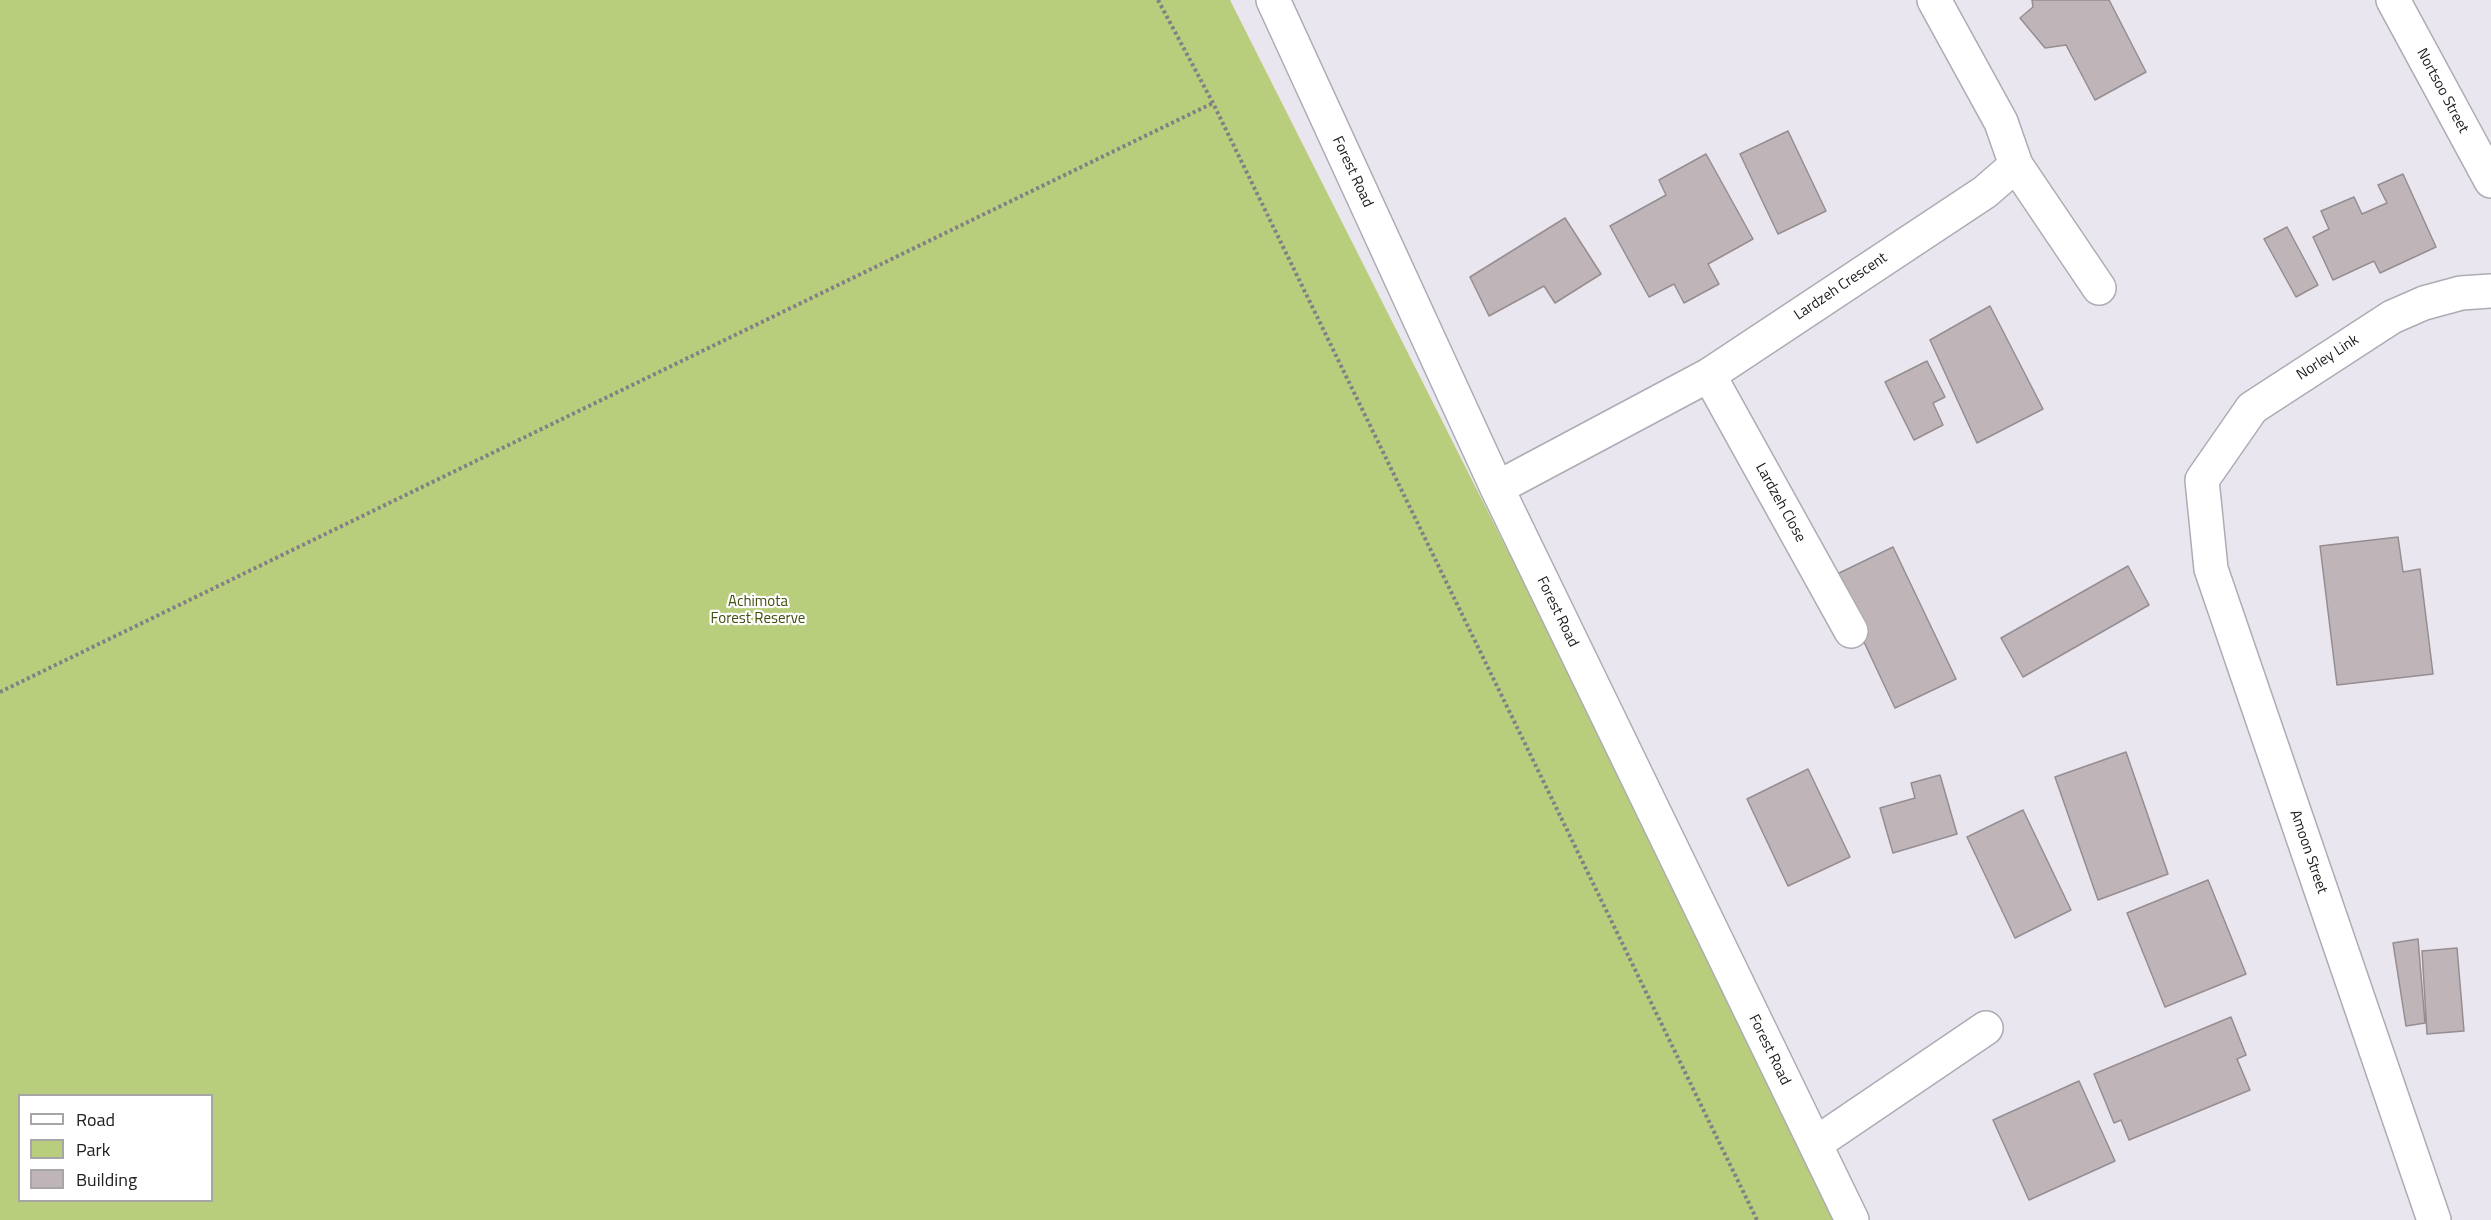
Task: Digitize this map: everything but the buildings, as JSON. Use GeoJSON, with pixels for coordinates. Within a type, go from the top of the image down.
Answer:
{"type":"FeatureCollection","features":[{"type":"Feature","properties":{"kind":"street","name":"Forest Road"},"geometry":{"type":"LineString","coordinates":[[1273,0],[1497,488],[1852,1220]]}},
{"type":"Feature","properties":{"kind":"street"},"geometry":{"type":"LineString","coordinates":[[1934,0],[2001,122],[2016,165],[2099,288]]}},
{"type":"Feature","properties":{"kind":"street","name":"Nortsoo Street"},"geometry":{"type":"LineString","coordinates":[[2393,0],[2487,165]]}},
{"type":"Feature","properties":{"kind":"street","name":"Lardzeh Crescent"},"geometry":{"type":"LineString","coordinates":[[1497,488],[1709,375],[1984,192],[2016,165]]}},
{"type":"Feature","properties":{"kind":"street","name":"Norley Link"},"geometry":{"type":"LineString","coordinates":[[2202,480],[2252,408],[2392,317],[2424,303],[2460,293],[2491,291]]}},
{"type":"Feature","properties":{"kind":"street","name":"Lardzeh Close"},"geometry":{"type":"LineString","coordinates":[[1709,375],[1851,631]]}},
{"type":"Feature","properties":{"kind":"street","name":"Amoon Street"},"geometry":{"type":"LineString","coordinates":[[2202,480],[2211,569],[2434,1220]]}},
{"type":"Feature","properties":{"kind":"street"},"geometry":{"type":"LineString","coordinates":[[1815,1144],[1986,1028]]}},
{"type":"Feature","properties":{"kind":"path"},"geometry":{"type":"LineString","coordinates":[[1158,0],[1213,103],[1757,1220]]}},
{"type":"Feature","properties":{"kind":"path"},"geometry":{"type":"LineString","coordinates":[[0,692],[1213,103]]}},
{"type":"Feature","properties":{"kind":"green space","name":"Achimota Forest Reserve"},"geometry":{"type":"Polygon","coordinates":[[[0,0],[1230,0],[1845,1220],[0,1220],[0,0]]]}}]}
